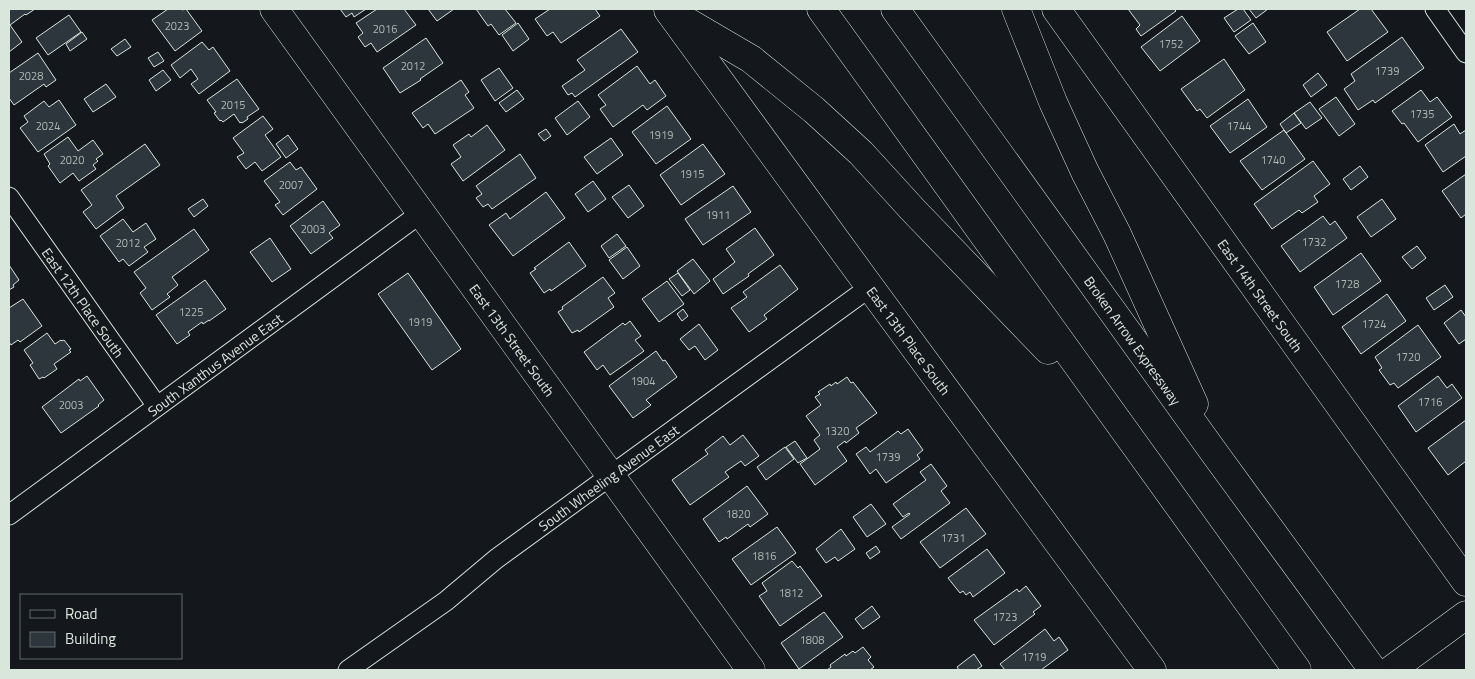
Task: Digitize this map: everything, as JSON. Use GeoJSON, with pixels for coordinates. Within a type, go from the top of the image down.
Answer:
{"type":"FeatureCollection","features":[{"type":"Feature","properties":{"kind":"main road","name":"East 13th Street South"},"geometry":{"type":"LineString","coordinates":[[274,9],[751,670]]}},
{"type":"Feature","properties":{"kind":"main road"},"geometry":{"type":"LineString","coordinates":[[821,9],[1297,670]]}},
{"type":"Feature","properties":{"kind":"main road","name":"Broken Arrow Expressway"},"geometry":{"type":"LineString","coordinates":[[895,9],[1373,670]]}},
{"type":"Feature","properties":{"kind":"main road"},"geometry":{"type":"LineString","coordinates":[[1016,9],[1061,120],[1117,234],[1218,458]]}},
{"type":"Feature","properties":{"kind":"main road","name":"East 14th Street South"},"geometry":{"type":"LineString","coordinates":[[1056,9],[1466,582]]}},
{"type":"Feature","properties":{"kind":"main road"},"geometry":{"type":"LineString","coordinates":[[668,10],[751,59],[814,110],[861,153],[913,210],[1115,418]]}},
{"type":"Feature","properties":{"kind":"main road","name":"East 13th Place South"},"geometry":{"type":"LineString","coordinates":[[668,10],[1152,670]]}},
{"type":"Feature","properties":{"kind":"main road"},"geometry":{"type":"LineString","coordinates":[[1391,670],[1466,615]]}},
{"type":"Feature","properties":{"kind":"street"},"geometry":{"type":"LineString","coordinates":[[1435,9],[1466,53]]}},
{"type":"Feature","properties":{"kind":"street","name":"East 12th Place South"},"geometry":{"type":"LineString","coordinates":[[9,197],[157,406]]}},
{"type":"Feature","properties":{"kind":"street","name":"South Xanthus Avenue East"},"geometry":{"type":"LineString","coordinates":[[9,515],[421,213]]}},
{"type":"Feature","properties":{"kind":"street","name":"South Wheeling Avenue East"},"geometry":{"type":"LineString","coordinates":[[348,670],[446,601],[496,559],[870,287]]}},
{"type":"Feature","properties":{"kind":"building"},"geometry":{"type":"Polygon","coordinates":[[[9,9],[35,9],[10,25],[22,42],[9,52],[9,9]]]}},
{"type":"Feature","properties":{"kind":"building"},"geometry":{"type":"Polygon","coordinates":[[[168,9],[186,9],[202,31],[175,51],[152,20],[168,9]]]}},
{"type":"Feature","properties":{"kind":"building"},"geometry":{"type":"Polygon","coordinates":[[[340,9],[366,9],[354,17],[352,13],[346,17],[340,9]]]}},
{"type":"Feature","properties":{"kind":"building"},"geometry":{"type":"Polygon","coordinates":[[[377,9],[404,9],[416,25],[377,52],[371,43],[365,47],[358,37],[363,33],[356,23],[377,9]]]}},
{"type":"Feature","properties":{"kind":"building"},"geometry":{"type":"Polygon","coordinates":[[[428,9],[454,9],[437,21],[428,9]]]}},
{"type":"Feature","properties":{"kind":"building"},"geometry":{"type":"Polygon","coordinates":[[[476,9],[505,9],[516,23],[499,35],[491,24],[488,26],[476,9]]]}},
{"type":"Feature","properties":{"kind":"building"},"geometry":{"type":"Polygon","coordinates":[[[550,9],[595,9],[600,16],[561,43],[553,32],[547,36],[535,19],[550,9]]]}},
{"type":"Feature","properties":{"kind":"building"},"geometry":{"type":"Polygon","coordinates":[[[1128,9],[1174,9],[1176,11],[1141,36],[1136,29],[1140,25],[1128,9]]]}},
{"type":"Feature","properties":{"kind":"building"},"geometry":{"type":"Polygon","coordinates":[[[1238,9],[1243,9],[1251,20],[1234,32],[1224,18],[1238,9]]]}},
{"type":"Feature","properties":{"kind":"building"},"geometry":{"type":"Polygon","coordinates":[[[1249,9],[1268,9],[1256,18],[1249,9]]]}},
{"type":"Feature","properties":{"kind":"building"},"geometry":{"type":"Polygon","coordinates":[[[1360,9],[1371,9],[1388,32],[1347,61],[1327,32],[1360,9]]]}},
{"type":"Feature","properties":{"kind":"building"},"geometry":{"type":"Polygon","coordinates":[[[69,15],[81,32],[48,55],[36,38],[69,15]]]}},
{"type":"Feature","properties":{"kind":"building"},"geometry":{"type":"Polygon","coordinates":[[[1182,16],[1200,41],[1160,71],[1141,47],[1182,16]]]}},
{"type":"Feature","properties":{"kind":"building"},"geometry":{"type":"Polygon","coordinates":[[[518,23],[529,39],[513,51],[502,35],[518,23]]]}},
{"type":"Feature","properties":{"kind":"building"},"geometry":{"type":"Polygon","coordinates":[[[1253,23],[1266,42],[1249,54],[1235,36],[1253,23]]]}},
{"type":"Feature","properties":{"kind":"building"},"geometry":{"type":"Polygon","coordinates":[[[621,29],[638,52],[575,97],[572,93],[568,95],[562,86],[585,70],[577,60],[621,29]]]}},
{"type":"Feature","properties":{"kind":"building"},"geometry":{"type":"Polygon","coordinates":[[[82,32],[87,39],[70,51],[66,44],[82,32]]]}},
{"type":"Feature","properties":{"kind":"building"},"geometry":{"type":"Polygon","coordinates":[[[1402,37],[1424,68],[1375,103],[1373,100],[1358,110],[1344,89],[1355,81],[1351,74],[1402,37]]]}},
{"type":"Feature","properties":{"kind":"building"},"geometry":{"type":"Polygon","coordinates":[[[426,38],[443,63],[400,93],[383,68],[426,38]]]}},
{"type":"Feature","properties":{"kind":"building"},"geometry":{"type":"Polygon","coordinates":[[[125,39],[131,47],[117,56],[111,49],[125,39]]]}},
{"type":"Feature","properties":{"kind":"building"},"geometry":{"type":"Polygon","coordinates":[[[202,42],[209,50],[213,47],[230,71],[199,94],[191,84],[198,79],[191,69],[180,78],[171,65],[202,42]]]}},
{"type":"Feature","properties":{"kind":"building"},"geometry":{"type":"Polygon","coordinates":[[[158,52],[164,61],[154,67],[148,58],[158,52]]]}},
{"type":"Feature","properties":{"kind":"building"},"geometry":{"type":"Polygon","coordinates":[[[38,53],[56,80],[46,87],[44,84],[14,105],[9,98],[9,73],[38,53]]]}},
{"type":"Feature","properties":{"kind":"building"},"geometry":{"type":"Polygon","coordinates":[[[1224,59],[1245,90],[1207,118],[1200,109],[1197,111],[1181,89],[1224,59]]]}},
{"type":"Feature","properties":{"kind":"building"},"geometry":{"type":"Polygon","coordinates":[[[637,66],[650,84],[655,80],[666,96],[647,110],[643,105],[613,127],[600,109],[606,105],[598,95],[637,66]]]}},
{"type":"Feature","properties":{"kind":"building"},"geometry":{"type":"Polygon","coordinates":[[[499,68],[513,88],[495,101],[481,80],[499,68]]]}},
{"type":"Feature","properties":{"kind":"building"},"geometry":{"type":"Polygon","coordinates":[[[163,70],[171,80],[156,91],[149,80],[163,70]]]}},
{"type":"Feature","properties":{"kind":"building"},"geometry":{"type":"Polygon","coordinates":[[[1318,73],[1327,85],[1311,97],[1303,85],[1318,73]]]}},
{"type":"Feature","properties":{"kind":"building"},"geometry":{"type":"Polygon","coordinates":[[[237,79],[259,109],[242,123],[234,114],[223,122],[220,121],[207,100],[237,79]]]}},
{"type":"Feature","properties":{"kind":"building"},"geometry":{"type":"Polygon","coordinates":[[[461,80],[469,92],[465,95],[474,108],[435,134],[428,124],[423,128],[412,113],[461,80]]]}},
{"type":"Feature","properties":{"kind":"building"},"geometry":{"type":"Polygon","coordinates":[[[106,84],[116,97],[93,112],[84,99],[106,84]]]}},
{"type":"Feature","properties":{"kind":"building"},"geometry":{"type":"Polygon","coordinates":[[[517,90],[524,99],[506,112],[499,103],[517,90]]]}},
{"type":"Feature","properties":{"kind":"building"},"geometry":{"type":"Polygon","coordinates":[[[1421,90],[1430,102],[1437,97],[1452,117],[1418,142],[1392,111],[1421,90]]]}},
{"type":"Feature","properties":{"kind":"building"},"geometry":{"type":"Polygon","coordinates":[[[1336,97],[1355,124],[1339,136],[1319,109],[1336,97]]]}},
{"type":"Feature","properties":{"kind":"building"},"geometry":{"type":"Polygon","coordinates":[[[1248,99],[1267,127],[1230,153],[1210,126],[1248,99]]]}},
{"type":"Feature","properties":{"kind":"building"},"geometry":{"type":"Polygon","coordinates":[[[59,100],[76,125],[38,152],[20,128],[28,122],[24,116],[44,101],[49,107],[59,100]]]}},
{"type":"Feature","properties":{"kind":"building"},"geometry":{"type":"Polygon","coordinates":[[[578,101],[590,117],[567,135],[555,118],[578,101]]]}},
{"type":"Feature","properties":{"kind":"building"},"geometry":{"type":"Polygon","coordinates":[[[1310,102],[1322,118],[1306,129],[1294,113],[1310,102]]]}},
{"type":"Feature","properties":{"kind":"building"},"geometry":{"type":"Polygon","coordinates":[[[667,106],[691,139],[656,164],[632,132],[667,106]]]}},
{"type":"Feature","properties":{"kind":"building"},"geometry":{"type":"Polygon","coordinates":[[[1294,113],[1301,123],[1286,133],[1280,124],[1294,113]]]}},
{"type":"Feature","properties":{"kind":"building"},"geometry":{"type":"Polygon","coordinates":[[[263,116],[273,129],[265,135],[281,157],[262,171],[255,162],[246,169],[237,157],[244,153],[233,138],[263,116]]]}},
{"type":"Feature","properties":{"kind":"building"},"geometry":{"type":"Polygon","coordinates":[[[1454,124],[1460,134],[1466,130],[1466,156],[1443,172],[1425,145],[1454,124]]]}},
{"type":"Feature","properties":{"kind":"building"},"geometry":{"type":"Polygon","coordinates":[[[487,125],[505,150],[463,181],[451,164],[461,157],[453,145],[469,134],[471,137],[487,125]]]}},
{"type":"Feature","properties":{"kind":"building"},"geometry":{"type":"Polygon","coordinates":[[[546,129],[551,136],[544,141],[538,134],[546,129]]]}},
{"type":"Feature","properties":{"kind":"building"},"geometry":{"type":"Polygon","coordinates":[[[1284,130],[1305,159],[1262,190],[1240,161],[1284,130]]]}},
{"type":"Feature","properties":{"kind":"building"},"geometry":{"type":"Polygon","coordinates":[[[288,135],[298,149],[286,158],[276,144],[288,135]]]}},
{"type":"Feature","properties":{"kind":"building"},"geometry":{"type":"Polygon","coordinates":[[[68,137],[78,151],[93,140],[103,154],[96,159],[98,161],[93,165],[96,169],[79,181],[73,173],[60,183],[48,166],[50,164],[44,154],[68,137]]]}},
{"type":"Feature","properties":{"kind":"building"},"geometry":{"type":"Polygon","coordinates":[[[611,138],[623,155],[597,174],[584,157],[611,138]]]}},
{"type":"Feature","properties":{"kind":"building"},"geometry":{"type":"Polygon","coordinates":[[[145,144],[160,165],[116,196],[124,208],[96,229],[83,212],[92,205],[81,190],[145,144]]]}},
{"type":"Feature","properties":{"kind":"building"},"geometry":{"type":"Polygon","coordinates":[[[703,144],[725,174],[681,205],[660,175],[703,144]]]}},
{"type":"Feature","properties":{"kind":"building"},"geometry":{"type":"Polygon","coordinates":[[[520,154],[536,178],[492,209],[488,204],[483,207],[476,198],[482,194],[476,186],[520,154]]]}},
{"type":"Feature","properties":{"kind":"building"},"geometry":{"type":"Polygon","coordinates":[[[1313,161],[1330,184],[1314,196],[1318,202],[1302,213],[1299,210],[1272,229],[1254,204],[1313,161]]]}},
{"type":"Feature","properties":{"kind":"building"},"geometry":{"type":"Polygon","coordinates":[[[290,162],[296,170],[301,167],[317,189],[283,215],[275,205],[280,202],[264,181],[290,162]]]}},
{"type":"Feature","properties":{"kind":"building"},"geometry":{"type":"Polygon","coordinates":[[[1360,166],[1368,177],[1351,190],[1343,179],[1360,166]]]}},
{"type":"Feature","properties":{"kind":"building"},"geometry":{"type":"Polygon","coordinates":[[[1466,174],[1466,214],[1461,218],[1442,191],[1466,174]]]}},
{"type":"Feature","properties":{"kind":"building"},"geometry":{"type":"Polygon","coordinates":[[[593,181],[606,199],[588,212],[575,194],[593,181]]]}},
{"type":"Feature","properties":{"kind":"building"},"geometry":{"type":"Polygon","coordinates":[[[629,185],[644,206],[628,218],[612,197],[629,185]]]}},
{"type":"Feature","properties":{"kind":"building"},"geometry":{"type":"Polygon","coordinates":[[[733,186],[751,212],[703,245],[685,219],[733,186]]]}},
{"type":"Feature","properties":{"kind":"building"},"geometry":{"type":"Polygon","coordinates":[[[546,192],[565,218],[513,256],[489,225],[506,213],[510,219],[546,192]]]}},
{"type":"Feature","properties":{"kind":"building"},"geometry":{"type":"Polygon","coordinates":[[[203,199],[208,206],[194,217],[188,209],[203,199]]]}},
{"type":"Feature","properties":{"kind":"building"},"geometry":{"type":"Polygon","coordinates":[[[1382,199],[1396,219],[1371,237],[1357,217],[1382,199]]]}},
{"type":"Feature","properties":{"kind":"building"},"geometry":{"type":"Polygon","coordinates":[[[323,201],[340,225],[329,233],[333,238],[311,254],[290,226],[323,201]]]}},
{"type":"Feature","properties":{"kind":"building"},"geometry":{"type":"Polygon","coordinates":[[[1323,216],[1330,225],[1335,221],[1347,238],[1300,272],[1281,246],[1323,216]]]}},
{"type":"Feature","properties":{"kind":"building"},"geometry":{"type":"Polygon","coordinates":[[[123,219],[133,232],[146,223],[156,239],[144,247],[148,252],[129,266],[123,259],[119,262],[100,236],[123,219]]]}},
{"type":"Feature","properties":{"kind":"building"},"geometry":{"type":"Polygon","coordinates":[[[755,228],[774,255],[723,294],[713,279],[735,262],[726,249],[755,228]]]}},
{"type":"Feature","properties":{"kind":"building"},"geometry":{"type":"Polygon","coordinates":[[[194,229],[209,250],[172,277],[178,285],[167,294],[170,297],[152,310],[140,293],[146,288],[134,272],[194,229]]]}},
{"type":"Feature","properties":{"kind":"building"},"geometry":{"type":"Polygon","coordinates":[[[617,234],[626,246],[609,258],[601,246],[617,234]]]}},
{"type":"Feature","properties":{"kind":"building"},"geometry":{"type":"Polygon","coordinates":[[[270,238],[291,269],[272,282],[250,252],[270,238]]]}},
{"type":"Feature","properties":{"kind":"building"},"geometry":{"type":"Polygon","coordinates":[[[569,242],[586,266],[551,291],[550,289],[544,293],[530,273],[569,242]]]}},
{"type":"Feature","properties":{"kind":"building"},"geometry":{"type":"Polygon","coordinates":[[[1417,246],[1426,258],[1412,269],[1402,257],[1417,246]]]}},
{"type":"Feature","properties":{"kind":"building"},"geometry":{"type":"Polygon","coordinates":[[[627,247],[640,266],[623,279],[609,260],[627,247]]]}},
{"type":"Feature","properties":{"kind":"building"},"geometry":{"type":"Polygon","coordinates":[[[1361,253],[1381,281],[1333,315],[1314,287],[1361,253]]]}},
{"type":"Feature","properties":{"kind":"building"},"geometry":{"type":"Polygon","coordinates":[[[693,259],[710,281],[694,294],[677,271],[693,259]]]}},
{"type":"Feature","properties":{"kind":"building"},"geometry":{"type":"Polygon","coordinates":[[[9,265],[19,280],[9,290],[9,265]]]}},
{"type":"Feature","properties":{"kind":"building"},"geometry":{"type":"Polygon","coordinates":[[[780,265],[798,289],[764,315],[767,319],[749,332],[731,308],[747,297],[743,292],[780,265]]]}},
{"type":"Feature","properties":{"kind":"building"},"geometry":{"type":"Polygon","coordinates":[[[408,273],[461,349],[432,370],[378,294],[408,273]]]}},
{"type":"Feature","properties":{"kind":"building"},"geometry":{"type":"Polygon","coordinates":[[[678,273],[690,290],[682,296],[669,279],[678,273]]]}},
{"type":"Feature","properties":{"kind":"building"},"geometry":{"type":"Polygon","coordinates":[[[603,277],[615,293],[608,298],[614,307],[579,332],[578,330],[572,333],[558,312],[603,277]]]}},
{"type":"Feature","properties":{"kind":"building"},"geometry":{"type":"Polygon","coordinates":[[[205,280],[226,309],[188,332],[190,335],[177,344],[156,315],[205,280]]]}},
{"type":"Feature","properties":{"kind":"building"},"geometry":{"type":"Polygon","coordinates":[[[667,281],[684,304],[659,322],[642,299],[667,281]]]}},
{"type":"Feature","properties":{"kind":"building"},"geometry":{"type":"Polygon","coordinates":[[[1445,285],[1453,297],[1434,310],[1426,298],[1445,285]]]}},
{"type":"Feature","properties":{"kind":"building"},"geometry":{"type":"Polygon","coordinates":[[[1387,294],[1406,321],[1361,354],[1342,327],[1387,294]]]}},
{"type":"Feature","properties":{"kind":"building"},"geometry":{"type":"Polygon","coordinates":[[[23,299],[42,326],[20,342],[18,340],[11,345],[9,342],[9,308],[23,299]]]}},
{"type":"Feature","properties":{"kind":"building"},"geometry":{"type":"Polygon","coordinates":[[[683,309],[688,316],[682,321],[677,314],[683,309]]]}},
{"type":"Feature","properties":{"kind":"building"},"geometry":{"type":"Polygon","coordinates":[[[1461,310],[1466,317],[1466,339],[1459,344],[1444,323],[1461,310]]]}},
{"type":"Feature","properties":{"kind":"building"},"geometry":{"type":"Polygon","coordinates":[[[630,321],[641,336],[635,340],[644,351],[610,375],[603,365],[597,370],[584,352],[623,323],[625,325],[630,321]]]}},
{"type":"Feature","properties":{"kind":"building"},"geometry":{"type":"Polygon","coordinates":[[[699,324],[718,350],[705,360],[695,346],[689,350],[680,339],[699,324]]]}},
{"type":"Feature","properties":{"kind":"building"},"geometry":{"type":"Polygon","coordinates":[[[1418,325],[1441,357],[1398,388],[1394,383],[1390,385],[1379,370],[1382,368],[1375,357],[1418,325]]]}},
{"type":"Feature","properties":{"kind":"building"},"geometry":{"type":"Polygon","coordinates":[[[47,333],[55,344],[64,340],[71,349],[69,350],[71,352],[54,364],[57,369],[44,378],[39,379],[30,365],[33,363],[24,350],[47,333]]]}},
{"type":"Feature","properties":{"kind":"building"},"geometry":{"type":"Polygon","coordinates":[[[656,351],[677,377],[646,400],[651,405],[633,418],[609,386],[656,351]]]}},
{"type":"Feature","properties":{"kind":"building"},"geometry":{"type":"Polygon","coordinates":[[[87,376],[104,400],[99,406],[61,433],[42,407],[79,379],[80,381],[87,376]]]}},
{"type":"Feature","properties":{"kind":"building"},"geometry":{"type":"Polygon","coordinates":[[[1438,376],[1447,388],[1452,384],[1462,398],[1416,432],[1398,406],[1438,376]]]}},
{"type":"Feature","properties":{"kind":"building"},"geometry":{"type":"Polygon","coordinates":[[[847,377],[877,413],[856,428],[859,433],[837,447],[847,461],[815,485],[800,464],[820,449],[814,440],[820,435],[806,416],[821,405],[815,397],[820,394],[818,392],[830,384],[831,386],[836,382],[837,384],[847,377]]]}},
{"type":"Feature","properties":{"kind":"building"},"geometry":{"type":"Polygon","coordinates":[[[1466,420],[1466,461],[1448,475],[1428,448],[1466,420]]]}},
{"type":"Feature","properties":{"kind":"building"},"geometry":{"type":"Polygon","coordinates":[[[908,429],[923,450],[917,455],[920,459],[886,483],[876,469],[870,474],[856,454],[866,447],[870,452],[898,431],[901,434],[908,429]]]}},
{"type":"Feature","properties":{"kind":"building"},"geometry":{"type":"Polygon","coordinates":[[[743,435],[759,456],[745,466],[741,461],[725,472],[729,477],[690,505],[672,480],[708,454],[705,450],[723,436],[730,445],[743,435]]]}},
{"type":"Feature","properties":{"kind":"building"},"geometry":{"type":"Polygon","coordinates":[[[795,441],[807,458],[798,463],[786,447],[795,441]]]}},
{"type":"Feature","properties":{"kind":"building"},"geometry":{"type":"Polygon","coordinates":[[[785,447],[794,459],[766,480],[757,467],[785,447]]]}},
{"type":"Feature","properties":{"kind":"building"},"geometry":{"type":"Polygon","coordinates":[[[931,464],[947,486],[941,491],[950,503],[901,539],[892,527],[910,514],[903,517],[893,504],[926,480],[920,472],[931,464]]]}},
{"type":"Feature","properties":{"kind":"building"},"geometry":{"type":"Polygon","coordinates":[[[747,486],[768,514],[750,527],[748,524],[727,539],[726,537],[719,542],[703,519],[747,486]]]}},
{"type":"Feature","properties":{"kind":"building"},"geometry":{"type":"Polygon","coordinates":[[[871,504],[886,524],[867,537],[853,517],[871,504]]]}},
{"type":"Feature","properties":{"kind":"building"},"geometry":{"type":"Polygon","coordinates":[[[966,508],[986,534],[940,568],[920,542],[966,508]]]}},
{"type":"Feature","properties":{"kind":"building"},"geometry":{"type":"Polygon","coordinates":[[[777,527],[796,553],[751,585],[732,559],[777,527]]]}},
{"type":"Feature","properties":{"kind":"building"},"geometry":{"type":"Polygon","coordinates":[[[841,529],[855,549],[838,561],[835,557],[826,563],[816,549],[841,529]]]}},
{"type":"Feature","properties":{"kind":"building"},"geometry":{"type":"Polygon","coordinates":[[[876,546],[880,552],[870,559],[866,553],[876,546]]]}},
{"type":"Feature","properties":{"kind":"building"},"geometry":{"type":"Polygon","coordinates":[[[987,549],[1005,573],[973,597],[970,592],[966,595],[963,591],[960,593],[948,578],[987,549]]]}},
{"type":"Feature","properties":{"kind":"building"},"geometry":{"type":"Polygon","coordinates":[[[792,561],[798,568],[800,566],[822,596],[780,626],[759,596],[767,591],[762,583],[792,561]]]}},
{"type":"Feature","properties":{"kind":"building"},"geometry":{"type":"Polygon","coordinates":[[[1026,586],[1041,606],[1033,612],[1035,614],[994,645],[974,620],[1017,589],[1019,592],[1026,586]]]}},
{"type":"Feature","properties":{"kind":"building"},"geometry":{"type":"Polygon","coordinates":[[[872,606],[880,617],[863,629],[855,619],[872,606]]]}},
{"type":"Feature","properties":{"kind":"building"},"geometry":{"type":"Polygon","coordinates":[[[824,612],[843,637],[799,669],[781,643],[824,612]]]}},
{"type":"Feature","properties":{"kind":"building"},"geometry":{"type":"Polygon","coordinates":[[[1045,629],[1054,641],[1059,637],[1068,650],[1041,670],[1005,670],[1000,664],[1045,629]]]}},
{"type":"Feature","properties":{"kind":"building"},"geometry":{"type":"Polygon","coordinates":[[[863,647],[871,657],[868,660],[874,667],[870,670],[827,670],[831,667],[830,665],[845,654],[846,656],[853,651],[855,653],[863,647]]]}},
{"type":"Feature","properties":{"kind":"building"},"geometry":{"type":"Polygon","coordinates":[[[974,654],[982,666],[976,670],[959,670],[957,667],[974,654]]]}}]}
